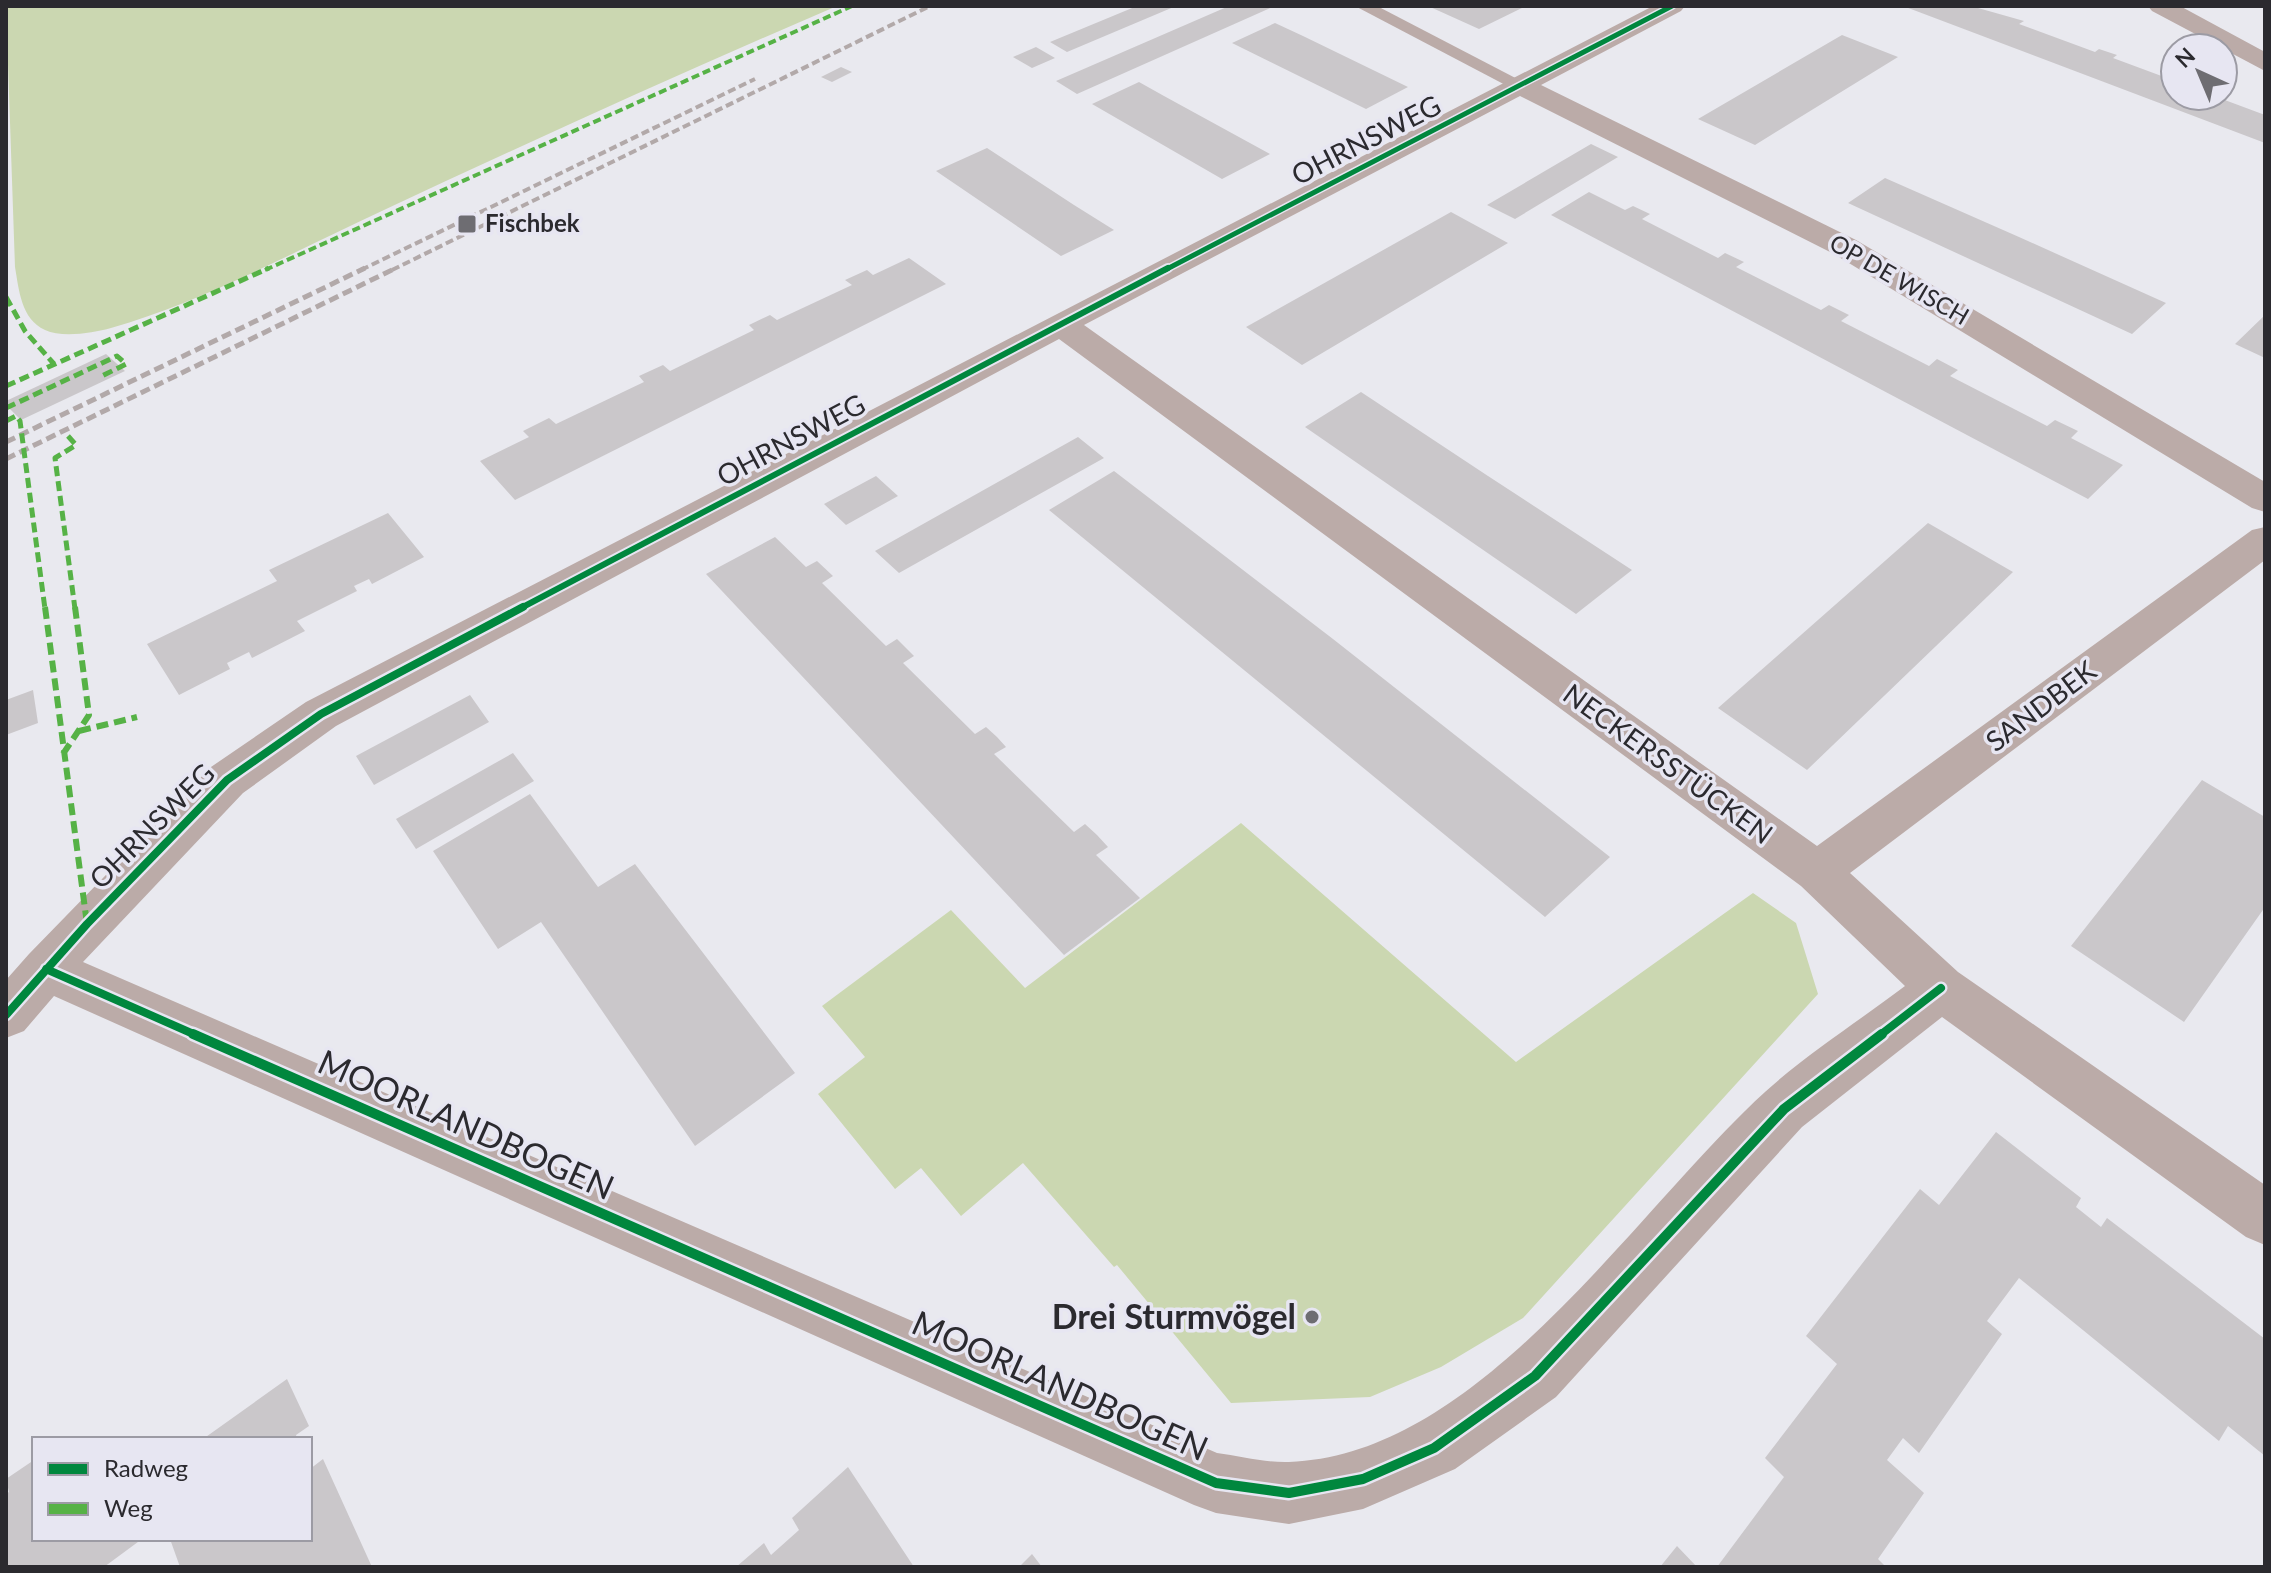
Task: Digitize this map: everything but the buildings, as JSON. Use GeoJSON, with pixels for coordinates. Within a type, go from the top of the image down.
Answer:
{"type":"FeatureCollection","features":[{"type":"Feature","properties":{"kind":"street","name":"OHRNSWEG"},"geometry":{"type":"LineString","coordinates":[[6,1015],[227,780],[321,714],[1060,324],[1672,6]]}},
{"type":"Feature","properties":{"kind":"street"},"geometry":{"type":"LineString","coordinates":[[2161,6],[2265,63]]}},
{"type":"Feature","properties":{"kind":"street","name":"OP DE WISCH"},"geometry":{"type":"LineString","coordinates":[[1520,85],[1845,247],[2265,499]]}},
{"type":"Feature","properties":{"kind":"street","name":"NECKERSSTÜCKEN"},"geometry":{"type":"LineString","coordinates":[[1060,324],[1817,872],[1941,988],[2265,1218]]}},
{"type":"Feature","properties":{"kind":"street","name":"SANDBEK"},"geometry":{"type":"LineString","coordinates":[[1817,872],[2265,540]]}},
{"type":"Feature","properties":{"kind":"street","name":"MOORLANDBOGEN"},"geometry":{"type":"LineString","coordinates":[[46,969],[1216,1483],[1289,1493],[1363,1479],[1434,1448],[1535,1376],[1784,1109],[1941,988]]}},
{"type":"Feature","properties":{"kind":"lane"},"geometry":{"type":"LineString","coordinates":[[1364,6],[1520,85]]}},
{"type":"Feature","properties":{"kind":"green space"},"geometry":{"type":"Polygon","coordinates":[[[6,6],[837,6],[553,132],[215,290],[111,328],[69,334],[52,332],[37,325],[22,303],[18,285],[6,6]]]}},
{"type":"Feature","properties":{"kind":"green space"},"geometry":{"type":"Polygon","coordinates":[[[1241,823],[1516,1062],[1753,893],[1796,923],[1818,994],[1523,1318],[1441,1367],[1370,1397],[1231,1403],[1117,1265],[1114,1267],[1023,1163],[961,1216],[921,1168],[895,1189],[818,1094],[865,1057],[822,1006],[951,910],[1025,988],[1241,823]]]}},
{"type":"Feature","properties":{"kind":"railway"},"geometry":{"type":"LineString","coordinates":[[392,270],[930,6]]}},
{"type":"Feature","properties":{"kind":"railway"},"geometry":{"type":"LineString","coordinates":[[361,270],[755,79]]}},
{"type":"Feature","properties":{"kind":"railway"},"geometry":{"type":"LineString","coordinates":[[6,442],[365,268]]}},
{"type":"Feature","properties":{"kind":"railway"},"geometry":{"type":"LineString","coordinates":[[6,459],[396,268]]}},
{"type":"Feature","properties":{"kind":"marked path"},"geometry":{"type":"LineString","coordinates":[[6,386],[852,6]]}},
{"type":"Feature","properties":{"kind":"marked path"},"geometry":{"type":"LineString","coordinates":[[6,297],[25,331],[54,364]]}},
{"type":"Feature","properties":{"kind":"marked path"},"geometry":{"type":"LineString","coordinates":[[6,408],[117,356],[126,364],[102,376]]}},
{"type":"Feature","properties":{"kind":"marked path"},"geometry":{"type":"LineString","coordinates":[[6,421],[16,416],[20,421],[87,924]]}},
{"type":"Feature","properties":{"kind":"marked path"},"geometry":{"type":"LineString","coordinates":[[63,754],[89,715],[55,458],[76,445],[68,436]]}},
{"type":"Feature","properties":{"kind":"marked path"},"geometry":{"type":"LineString","coordinates":[[79,731],[137,717]]}},
{"type":"Feature","properties":{"kind":"cycle path"},"geometry":{"type":"LineString","coordinates":[[6,1015],[87,924],[227,780],[321,714],[766,477],[1672,6]]}},
{"type":"Feature","properties":{"kind":"cycle path"},"geometry":{"type":"LineString","coordinates":[[46,969],[1216,1483],[1289,1493],[1363,1479],[1434,1448],[1535,1376],[1784,1109],[1941,988]]}},
{"type":"Feature","properties":{"kind":"place","name":"Fischbek"},"geometry":{"type":"Point","coordinates":[467,224]}},
{"type":"Feature","properties":{"kind":"place","name":"Drei Sturmvögel"},"geometry":{"type":"Point","coordinates":[1312,1317]}}]}
